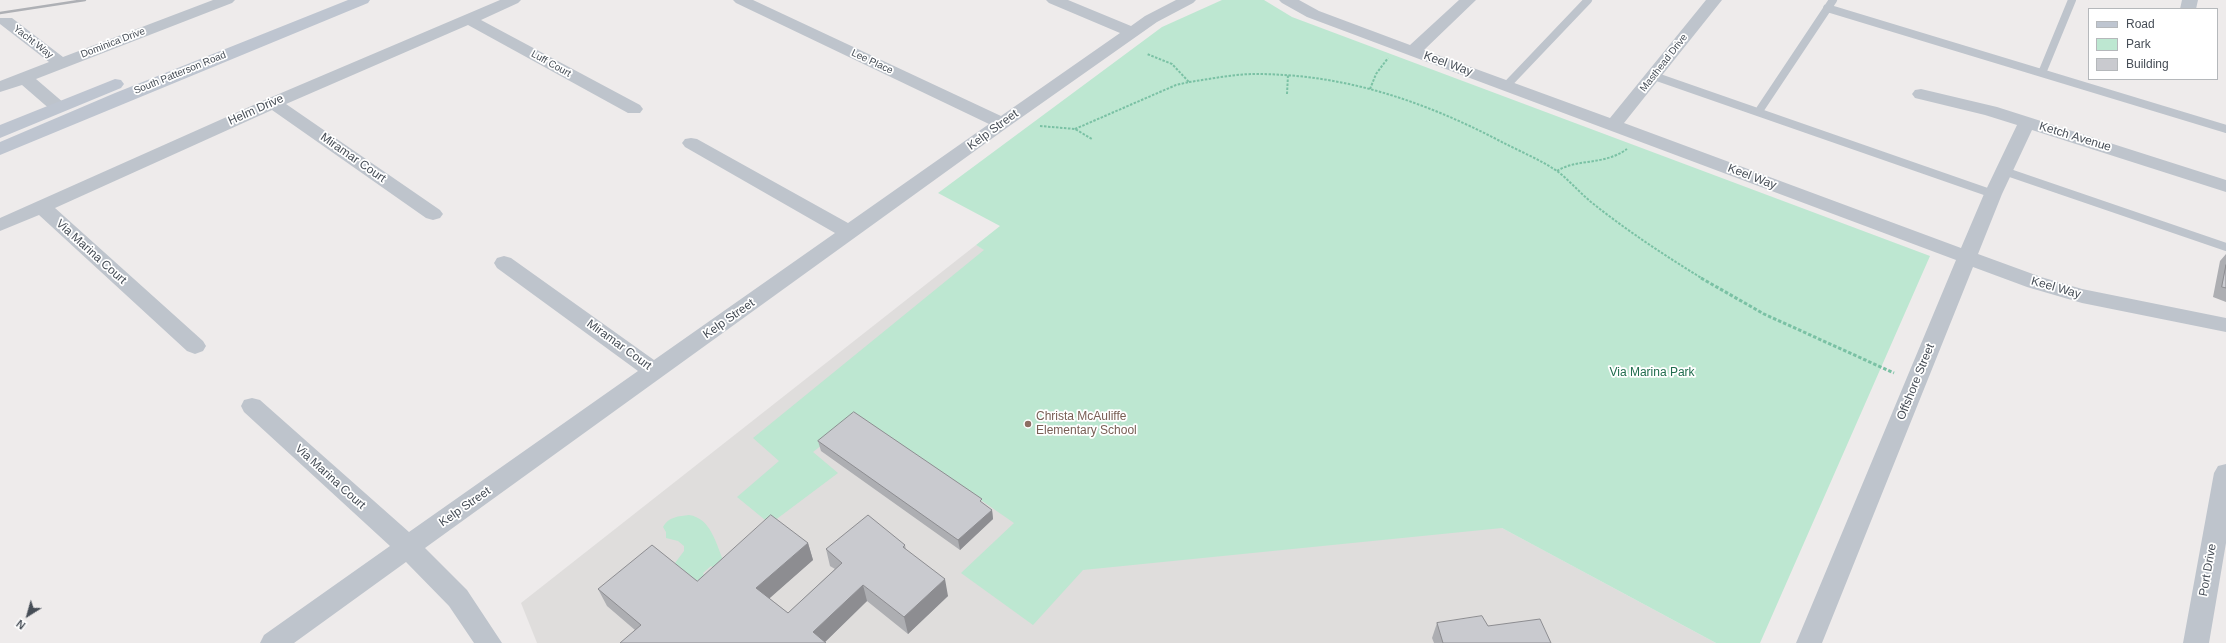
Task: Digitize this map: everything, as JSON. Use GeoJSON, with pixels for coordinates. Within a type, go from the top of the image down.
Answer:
{"type":"FeatureCollection","features":[{"type":"Feature","properties":{"kind":"street","name":"Dominica Drive"},"geometry":{"type":"LineString","coordinates":[[0,88],[227,0]]}},
{"type":"Feature","properties":{"kind":"street","name":"South Patterson Road"},"geometry":{"type":"LineString","coordinates":[[0,132],[58,107],[327,0]]}},
{"type":"Feature","properties":{"kind":"street","name":"South Patterson Road"},"geometry":{"type":"LineString","coordinates":[[0,149],[121,97],[362,0]]}},
{"type":"Feature","properties":{"kind":"street","name":"Helm Drive"},"geometry":{"type":"LineString","coordinates":[[0,225],[273,103],[514,0]]}},
{"type":"Feature","properties":{"kind":"street","name":"Lee Place"},"geometry":{"type":"LineString","coordinates":[[741,0],[1002,123]]}},
{"type":"Feature","properties":{"kind":"street"},"geometry":{"type":"LineString","coordinates":[[1054,0],[1132,32]]}},
{"type":"Feature","properties":{"kind":"street","name":"Kelp Street"},"geometry":{"type":"LineString","coordinates":[[273,643],[850,233],[1002,123],[1151,19],[1188,0]]}},
{"type":"Feature","properties":{"kind":"street","name":"Keel Way"},"geometry":{"type":"LineString","coordinates":[[1287,0],[1313,14],[1414,50],[2034,282],[2082,296],[2189,316],[2226,325]]}},
{"type":"Feature","properties":{"kind":"street"},"geometry":{"type":"LineString","coordinates":[[1414,50],[1468,0]]}},
{"type":"Feature","properties":{"kind":"street","name":"Masthead Drive"},"geometry":{"type":"LineString","coordinates":[[1614,125],[1714,0]]}},
{"type":"Feature","properties":{"kind":"street","name":"Luff Court"},"geometry":{"type":"LineString","coordinates":[[468,19],[634,109]]}},
{"type":"Feature","properties":{"kind":"street","name":"Yacht Way"},"geometry":{"type":"LineString","coordinates":[[6,21],[60,64]]}},
{"type":"Feature","properties":{"kind":"street"},"geometry":{"type":"LineString","coordinates":[[24,78],[58,107]]}},
{"type":"Feature","properties":{"kind":"street","name":"Ketch Avenue"},"geometry":{"type":"LineString","coordinates":[[1921,94],[1968,104],[2226,186]]}},
{"type":"Feature","properties":{"kind":"street","name":"Miramar Court"},"geometry":{"type":"LineString","coordinates":[[273,103],[433,214]]}},
{"type":"Feature","properties":{"kind":"street","name":"Offshore Street"},"geometry":{"type":"LineString","coordinates":[[1809,643],[1993,194],[2027,122]]}},
{"type":"Feature","properties":{"kind":"street"},"geometry":{"type":"LineString","coordinates":[[690,143],[850,233]]}},
{"type":"Feature","properties":{"kind":"street","name":"Via Marina Court"},"geometry":{"type":"LineString","coordinates":[[41,206],[195,346]]}},
{"type":"Feature","properties":{"kind":"street","name":"Miramar Court"},"geometry":{"type":"LineString","coordinates":[[504,263],[655,372]]}},
{"type":"Feature","properties":{"kind":"street","name":"Via Marina Court"},"geometry":{"type":"LineString","coordinates":[[252,406],[408,547],[458,598],[489,643]]}},
{"type":"Feature","properties":{"kind":"street","name":"Port Drive"},"geometry":{"type":"LineString","coordinates":[[2196,643],[2226,473]]}},
{"type":"Feature","properties":{"kind":"lane"},"geometry":{"type":"LineString","coordinates":[[1507,86],[1588,0]]}},
{"type":"Feature","properties":{"kind":"lane"},"geometry":{"type":"LineString","coordinates":[[1759,111],[1833,0]]}},
{"type":"Feature","properties":{"kind":"lane"},"geometry":{"type":"LineString","coordinates":[[2042,73],[2072,0]]}},
{"type":"Feature","properties":{"kind":"lane"},"geometry":{"type":"LineString","coordinates":[[1828,8],[2226,129]]}},
{"type":"Feature","properties":{"kind":"lane"},"geometry":{"type":"LineString","coordinates":[[1654,76],[1759,111],[1993,194]]}},
{"type":"Feature","properties":{"kind":"lane"},"geometry":{"type":"LineString","coordinates":[[2004,171],[2226,247]]}},
{"type":"Feature","properties":{"kind":"path"},"geometry":{"type":"LineString","coordinates":[[1147,54],[1172,64],[1189,82]]}},
{"type":"Feature","properties":{"kind":"path"},"geometry":{"type":"LineString","coordinates":[[1370,88],[1376,74],[1388,58]]}},
{"type":"Feature","properties":{"kind":"path"},"geometry":{"type":"LineString","coordinates":[[1040,126],[1059,129],[1075,129],[1176,85],[1254,74],[1319,77],[1370,88],[1406,100],[1466,124],[1557,171],[1590,201],[1627,229],[1672,260],[1728,294],[1764,314],[1894,373]]}},
{"type":"Feature","properties":{"kind":"path"},"geometry":{"type":"LineString","coordinates":[[1287,94],[1288,75]]}},
{"type":"Feature","properties":{"kind":"path"},"geometry":{"type":"LineString","coordinates":[[1075,129],[1092,139]]}},
{"type":"Feature","properties":{"kind":"path"},"geometry":{"type":"LineString","coordinates":[[1557,171],[1565,165],[1596,162],[1618,156],[1629,147]]}},
{"type":"Feature","properties":{"kind":"shaded area","name":"Christa McAuliffe Elementary School"},"geometry":{"type":"Polygon","coordinates":[[[976,245],[1716,643],[537,643],[521,603],[976,245]]]}},
{"type":"Feature","properties":{"kind":"green space","name":"Via Marina Park"},"geometry":{"type":"Polygon","coordinates":[[[1222,0],[1264,0],[1292,17],[1930,256],[1760,643],[1716,643],[1502,528],[1083,570],[1033,625],[961,573],[1014,523],[859,416],[813,452],[838,473],[770,524],[737,497],[779,461],[753,438],[984,250],[976,245],[1000,226],[938,193],[1162,27],[1222,0]]]}},
{"type":"Feature","properties":{"kind":"green space"},"geometry":{"type":"Polygon","coordinates":[[[689,515],[703,521],[708,526],[724,562],[715,569],[711,566],[703,573],[705,577],[698,582],[675,563],[684,551],[684,546],[678,541],[666,538],[666,532],[663,527],[671,519],[689,515]]]}},
{"type":"Feature","properties":{"kind":"building"},"geometry":{"type":"Polygon","coordinates":[[[2226,265],[2226,288],[2222,287],[2226,265]]]}},
{"type":"Feature","properties":{"kind":"building"},"geometry":{"type":"Polygon","coordinates":[[[854,412],[982,499],[980,501],[992,510],[958,540],[818,441],[854,412]]]}},
{"type":"Feature","properties":{"kind":"building"},"geometry":{"type":"Polygon","coordinates":[[[771,515],[808,543],[756,588],[788,613],[842,563],[826,549],[868,515],[905,545],[903,547],[945,579],[904,617],[863,585],[813,632],[826,643],[620,643],[641,625],[598,589],[652,545],[697,581],[771,515]]]}},
{"type":"Feature","properties":{"kind":"building"},"geometry":{"type":"Polygon","coordinates":[[[1482,616],[1488,626],[1540,619],[1551,643],[1443,643],[1437,623],[1482,616]]]}},
{"type":"Feature","properties":{"kind":"railway"},"geometry":{"type":"LineString","coordinates":[[0,13],[85,0]]}},
{"type":"Feature","properties":{"kind":"place","name":"Christa McAuliffe Elementary School"},"geometry":{"type":"Point","coordinates":[1028,424]}}]}
